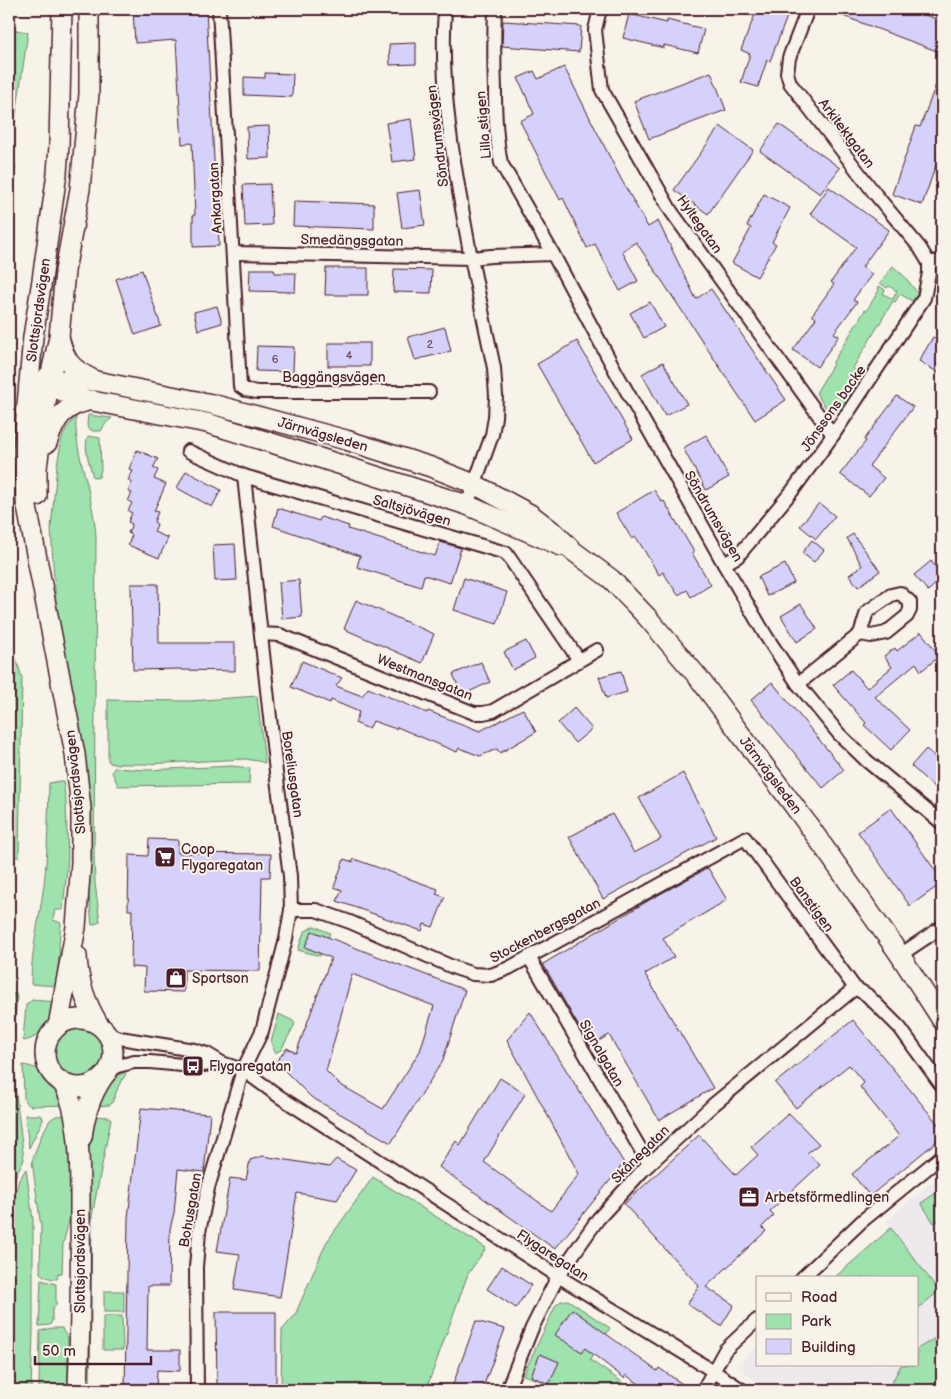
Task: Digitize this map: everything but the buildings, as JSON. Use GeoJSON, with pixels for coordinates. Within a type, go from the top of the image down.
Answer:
{"type":"FeatureCollection","features":[{"type":"Feature","properties":{"kind":"main road","name":"Slottsjordsvägen"},"geometry":{"type":"LineString","coordinates":[[62,9],[58,155],[33,337],[23,450],[26,502],[75,754],[81,809],[81,862],[76,927],[58,1026],[48,1039],[46,1053],[49,1067],[66,1088],[72,1104],[80,1161]]}},
{"type":"Feature","properties":{"kind":"main road","name":"Slottsjordsvägen"},"geometry":{"type":"LineString","coordinates":[[46,609],[37,495],[37,468],[49,382],[59,338],[65,271],[80,189],[89,94],[89,9]]}},
{"type":"Feature","properties":{"kind":"main road"},"geometry":{"type":"LineString","coordinates":[[25,411],[37,393],[49,382],[39,360],[33,337]]}},
{"type":"Feature","properties":{"kind":"main road"},"geometry":{"type":"LineString","coordinates":[[59,338],[68,362],[73,368],[96,380]]}},
{"type":"Feature","properties":{"kind":"main road","name":"Järnvägsleden"},"geometry":{"type":"LineString","coordinates":[[49,382],[58,380],[96,380],[212,404],[346,440],[431,467],[474,484],[530,514],[556,534],[573,551],[611,579],[647,617],[698,677],[810,826],[900,955],[942,1020]]}},
{"type":"Feature","properties":{"kind":"main road","name":"Järnvägsleden"},"geometry":{"type":"LineString","coordinates":[[49,382],[69,394],[207,424],[467,505],[573,551]]}},
{"type":"Feature","properties":{"kind":"main road"},"geometry":{"type":"LineString","coordinates":[[37,468],[56,422],[68,408],[92,400]]}},
{"type":"Feature","properties":{"kind":"main road","name":"Slottsjordsvägen"},"geometry":{"type":"LineString","coordinates":[[76,927],[77,962],[82,988],[89,1009],[112,1045],[113,1051],[113,1056],[106,1073],[89,1103],[83,1131],[80,1161],[81,1256],[78,1390]]}},
{"type":"Feature","properties":{"kind":"main road"},"geometry":{"type":"LineString","coordinates":[[58,1026],[78,1019],[87,1020],[103,1030]]}},
{"type":"Feature","properties":{"kind":"main road"},"geometry":{"type":"LineString","coordinates":[[61,1081],[71,1086],[82,1086],[93,1084],[106,1073]]}},
{"type":"Feature","properties":{"kind":"street","name":"Ankargatan"},"geometry":{"type":"LineString","coordinates":[[219,9],[240,386]]}},
{"type":"Feature","properties":{"kind":"street","name":"Söndrumsvägen"},"geometry":{"type":"LineString","coordinates":[[445,9],[446,94],[453,156],[471,258],[494,368],[496,396],[492,435],[467,505]]}},
{"type":"Feature","properties":{"kind":"street","name":"Lilla stigen"},"geometry":{"type":"LineString","coordinates":[[495,9],[495,122],[501,163],[553,254]]}},
{"type":"Feature","properties":{"kind":"street","name":"Hyltegatan"},"geometry":{"type":"LineString","coordinates":[[600,9],[594,30],[602,90],[671,211],[833,435]]}},
{"type":"Feature","properties":{"kind":"street","name":"Arkitektgatan"},"geometry":{"type":"LineString","coordinates":[[808,9],[789,58],[787,73],[790,83],[876,195],[920,248],[929,263]]}},
{"type":"Feature","properties":{"kind":"street","name":"Smedängsgatan"},"geometry":{"type":"LineString","coordinates":[[233,253],[471,258]]}},
{"type":"Feature","properties":{"kind":"street","name":"Söndrumsvägen"},"geometry":{"type":"LineString","coordinates":[[553,254],[616,372],[724,564],[766,636],[798,684],[839,734],[867,761],[942,823]]}},
{"type":"Feature","properties":{"kind":"street"},"geometry":{"type":"LineString","coordinates":[[471,258],[553,254]]}},
{"type":"Feature","properties":{"kind":"street"},"geometry":{"type":"LineString","coordinates":[[929,263],[942,260]]}},
{"type":"Feature","properties":{"kind":"street","name":"Jönssons backe"},"geometry":{"type":"LineString","coordinates":[[724,564],[738,556],[793,490],[833,435],[924,298],[929,263]]}},
{"type":"Feature","properties":{"kind":"street","name":"Baggängsvägen"},"geometry":{"type":"LineString","coordinates":[[240,386],[246,390],[257,392],[428,392]]}},
{"type":"Feature","properties":{"kind":"street","name":"Saltsjövägen"},"geometry":{"type":"LineString","coordinates":[[188,451],[244,476],[506,553],[578,660]]}},
{"type":"Feature","properties":{"kind":"street","name":"Boreliusgatan"},"geometry":{"type":"LineString","coordinates":[[243,1070],[262,1031],[286,939],[291,910],[290,876],[276,772],[244,476]]}},
{"type":"Feature","properties":{"kind":"street","name":"Westmansgatan"},"geometry":{"type":"LineString","coordinates":[[261,634],[280,635],[474,714],[493,711],[597,650]]}},
{"type":"Feature","properties":{"kind":"street"},"geometry":{"type":"LineString","coordinates":[[798,684],[860,634]]}},
{"type":"Feature","properties":{"kind":"street","name":"Stockenbergsgatan"},"geometry":{"type":"LineString","coordinates":[[291,910],[316,910],[350,922],[455,968],[473,974],[495,975],[745,838]]}},
{"type":"Feature","properties":{"kind":"street","name":"Banstigen"},"geometry":{"type":"LineString","coordinates":[[745,838],[855,988],[868,995],[900,1028],[942,1086]]}},
{"type":"Feature","properties":{"kind":"street"},"geometry":{"type":"LineString","coordinates":[[900,955],[942,927]]}},
{"type":"Feature","properties":{"kind":"street","name":"Signalgatan"},"geometry":{"type":"LineString","coordinates":[[529,957],[649,1164]]}},
{"type":"Feature","properties":{"kind":"street","name":"Skånegatan"},"geometry":{"type":"LineString","coordinates":[[507,1390],[532,1328],[558,1276],[598,1219],[649,1164],[713,1105],[855,988]]}},
{"type":"Feature","properties":{"kind":"street","name":"Flygaregatan"},"geometry":{"type":"LineString","coordinates":[[103,1030],[120,1038],[194,1050],[243,1070],[280,1096],[558,1276],[742,1390]]}},
{"type":"Feature","properties":{"kind":"street","name":"Flygaregatan"},"geometry":{"type":"LineString","coordinates":[[106,1073],[134,1062],[193,1066],[222,1063]]}},
{"type":"Feature","properties":{"kind":"street","name":"Bohusgatan"},"geometry":{"type":"LineString","coordinates":[[197,1390],[196,1267],[198,1232],[208,1188],[243,1070]]}},
{"type":"Feature","properties":{"kind":"street"},"geometry":{"type":"LineString","coordinates":[[804,1276],[862,1221],[942,1156]]}},
{"type":"Feature","properties":{"kind":"street"},"geometry":{"type":"LineString","coordinates":[[703,1390],[725,1350],[756,1321]]}},
{"type":"Feature","properties":{"kind":"shaded area"},"geometry":{"type":"Polygon","coordinates":[[[942,1173],[942,1390],[767,1390],[736,1366],[756,1347],[756,1366],[918,1366],[918,1276],[836,1276],[890,1228],[886,1221],[942,1173]]]}},
{"type":"Feature","properties":{"kind":"green space"},"geometry":{"type":"Polygon","coordinates":[[[9,29],[28,32],[10,157],[16,166],[9,198],[9,29]]]}},
{"type":"Feature","properties":{"kind":"green space"},"geometry":{"type":"Polygon","coordinates":[[[893,266],[905,277],[919,295],[916,301],[912,301],[900,294],[895,302],[893,301],[853,368],[867,378],[844,412],[842,409],[826,408],[816,393],[833,362],[879,290],[879,286],[885,290],[883,294],[893,299],[897,291],[889,286],[887,288],[880,283],[893,266]]]}},
{"type":"Feature","properties":{"kind":"green space"},"geometry":{"type":"Polygon","coordinates":[[[88,415],[112,418],[101,431],[93,431],[87,425],[88,415]]]}},
{"type":"Feature","properties":{"kind":"green space"},"geometry":{"type":"Polygon","coordinates":[[[76,417],[78,448],[92,507],[96,536],[94,856],[100,922],[92,925],[89,876],[56,603],[51,528],[57,465],[62,438],[66,429],[76,417]]]}},
{"type":"Feature","properties":{"kind":"green space"},"geometry":{"type":"Polygon","coordinates":[[[88,436],[100,438],[101,469],[99,477],[96,478],[93,477],[86,446],[88,436]]]}},
{"type":"Feature","properties":{"kind":"green space"},"geometry":{"type":"Polygon","coordinates":[[[9,627],[11,642],[22,678],[19,857],[9,857],[9,627]]]}},
{"type":"Feature","properties":{"kind":"green space"},"geometry":{"type":"Polygon","coordinates":[[[257,696],[265,763],[245,759],[115,764],[110,763],[108,760],[108,700],[190,701],[257,696]]]}},
{"type":"Feature","properties":{"kind":"green space"},"geometry":{"type":"Polygon","coordinates":[[[232,766],[250,768],[249,784],[118,786],[112,772],[114,768],[147,770],[232,766]]]}},
{"type":"Feature","properties":{"kind":"green space"},"geometry":{"type":"Polygon","coordinates":[[[63,781],[66,802],[68,858],[63,910],[55,910],[53,920],[61,923],[56,986],[31,984],[34,946],[45,871],[49,783],[63,781]]]}},
{"type":"Feature","properties":{"kind":"green space"},"geometry":{"type":"Polygon","coordinates":[[[314,926],[330,933],[320,956],[298,950],[304,932],[314,926]]]}},
{"type":"Feature","properties":{"kind":"green space"},"geometry":{"type":"Polygon","coordinates":[[[9,993],[16,994],[17,998],[13,1042],[9,1042],[9,993]]]}},
{"type":"Feature","properties":{"kind":"green space"},"geometry":{"type":"Polygon","coordinates":[[[32,1000],[57,1002],[49,1021],[42,1031],[31,1039],[24,1041],[26,1005],[32,1000]]]}},
{"type":"Feature","properties":{"kind":"green space"},"geometry":{"type":"Polygon","coordinates":[[[279,1014],[295,1024],[281,1050],[275,1053],[271,1042],[279,1014]]]}},
{"type":"Feature","properties":{"kind":"green space"},"geometry":{"type":"Polygon","coordinates":[[[75,1028],[85,1028],[98,1035],[105,1048],[105,1058],[98,1071],[85,1078],[75,1078],[66,1074],[59,1067],[55,1058],[55,1048],[59,1039],[66,1032],[75,1028]]]}},
{"type":"Feature","properties":{"kind":"green space"},"geometry":{"type":"Polygon","coordinates":[[[9,1064],[15,1064],[15,1086],[24,1160],[9,1194],[9,1064]]]}},
{"type":"Feature","properties":{"kind":"green space"},"geometry":{"type":"Polygon","coordinates":[[[23,1065],[33,1067],[55,1079],[61,1088],[67,1105],[31,1106],[27,1103],[24,1098],[23,1065]]]}},
{"type":"Feature","properties":{"kind":"green space"},"geometry":{"type":"Polygon","coordinates":[[[124,1072],[126,1074],[119,1085],[112,1103],[110,1105],[94,1106],[112,1078],[124,1072]]]}},
{"type":"Feature","properties":{"kind":"green space"},"geometry":{"type":"Polygon","coordinates":[[[25,1115],[40,1115],[43,1118],[29,1148],[25,1115]]]}},
{"type":"Feature","properties":{"kind":"green space"},"geometry":{"type":"Polygon","coordinates":[[[69,1115],[70,1217],[63,1244],[62,1273],[57,1274],[58,1277],[55,1279],[40,1273],[41,1227],[32,1161],[42,1134],[50,1120],[56,1116],[69,1115]]]}},
{"type":"Feature","properties":{"kind":"green space"},"geometry":{"type":"Polygon","coordinates":[[[92,1116],[110,1117],[111,1119],[92,1216],[90,1390],[86,1390],[88,1158],[92,1116]]]}},
{"type":"Feature","properties":{"kind":"green space"},"geometry":{"type":"Polygon","coordinates":[[[26,1169],[33,1220],[31,1390],[9,1390],[9,1216],[19,1180],[26,1169]]]}},
{"type":"Feature","properties":{"kind":"green space"},"geometry":{"type":"Polygon","coordinates":[[[373,1177],[486,1248],[468,1274],[426,1390],[281,1390],[282,1330],[295,1315],[326,1243],[373,1177]]]}},
{"type":"Feature","properties":{"kind":"green space"},"geometry":{"type":"Polygon","coordinates":[[[942,1189],[942,1218],[934,1223],[921,1203],[942,1189]]]}},
{"type":"Feature","properties":{"kind":"green space"},"geometry":{"type":"Polygon","coordinates":[[[891,1228],[939,1291],[918,1308],[918,1276],[836,1276],[891,1228]]]}},
{"type":"Feature","properties":{"kind":"green space"},"geometry":{"type":"Polygon","coordinates":[[[41,1280],[56,1284],[56,1305],[52,1310],[50,1325],[39,1326],[41,1280]]]}},
{"type":"Feature","properties":{"kind":"green space"},"geometry":{"type":"Polygon","coordinates":[[[104,1291],[124,1291],[124,1312],[104,1312],[104,1291]]]}},
{"type":"Feature","properties":{"kind":"green space"},"geometry":{"type":"Polygon","coordinates":[[[568,1300],[610,1328],[590,1360],[622,1382],[624,1388],[622,1390],[564,1390],[523,1375],[556,1305],[561,1301],[568,1300]]]}},
{"type":"Feature","properties":{"kind":"green space"},"geometry":{"type":"Polygon","coordinates":[[[103,1316],[122,1316],[123,1350],[103,1350],[103,1316]]]}},
{"type":"Feature","properties":{"kind":"green space"},"geometry":{"type":"Polygon","coordinates":[[[62,1328],[68,1338],[68,1390],[39,1390],[40,1331],[62,1328]]]}},
{"type":"Feature","properties":{"kind":"green space"},"geometry":{"type":"Polygon","coordinates":[[[942,1334],[942,1390],[888,1390],[900,1366],[918,1366],[918,1348],[942,1334]]]}},
{"type":"Feature","properties":{"kind":"place","name":"Coop Flygaregatan"},"geometry":{"type":"Point","coordinates":[165,857]}},
{"type":"Feature","properties":{"kind":"place","name":"Sportson"},"geometry":{"type":"Point","coordinates":[176,978]}},
{"type":"Feature","properties":{"kind":"place","name":"Flygaregatan"},"geometry":{"type":"Point","coordinates":[193,1066]}},
{"type":"Feature","properties":{"kind":"place","name":"Arbetsförmedlingen"},"geometry":{"type":"Point","coordinates":[749,1197]}}]}
